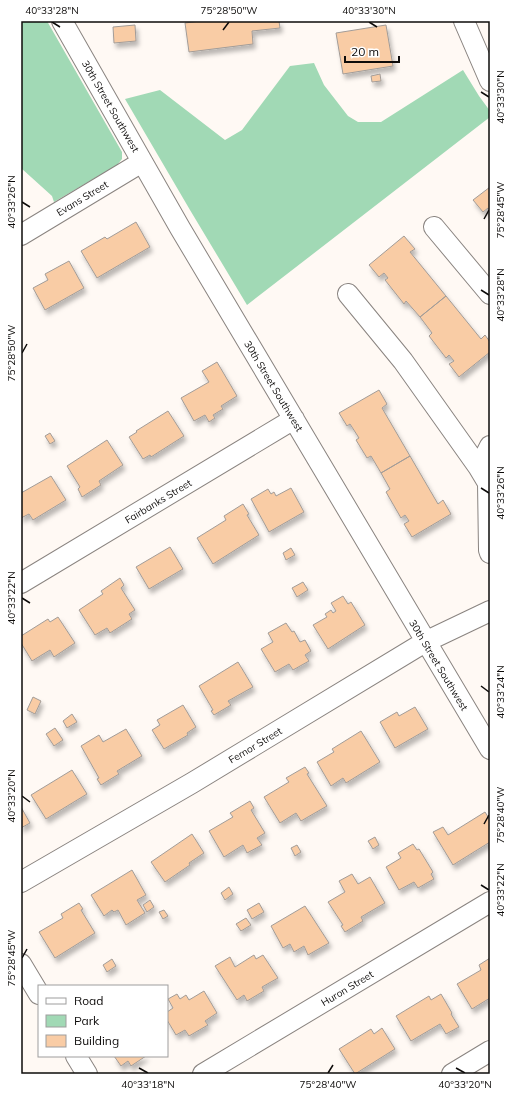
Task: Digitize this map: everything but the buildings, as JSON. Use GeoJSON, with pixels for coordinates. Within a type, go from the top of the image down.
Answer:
{"type":"FeatureCollection","features":[{"type":"Feature","properties":{"kind":"street","name":"30th Street Southwest"},"geometry":{"type":"LineString","coordinates":[[62,21],[180,228],[490,749]]}},
{"type":"Feature","properties":{"kind":"street"},"geometry":{"type":"LineString","coordinates":[[464,21],[490,81]]}},
{"type":"Feature","properties":{"kind":"street","name":"Evans Street"},"geometry":{"type":"LineString","coordinates":[[21,235],[142,162]]}},
{"type":"Feature","properties":{"kind":"street"},"geometry":{"type":"LineString","coordinates":[[434,227],[490,294]]}},
{"type":"Feature","properties":{"kind":"street"},"geometry":{"type":"LineString","coordinates":[[348,294],[485,465]]}},
{"type":"Feature","properties":{"kind":"street","name":"Fairbanks Street"},"geometry":{"type":"LineString","coordinates":[[21,583],[294,419]]}},
{"type":"Feature","properties":{"kind":"street"},"geometry":{"type":"LineString","coordinates":[[490,446],[485,465],[488,482],[490,553]]}},
{"type":"Feature","properties":{"kind":"street","name":"Fernor Street"},"geometry":{"type":"LineString","coordinates":[[21,882],[192,783],[426,642],[490,611]]}},
{"type":"Feature","properties":{"kind":"street","name":"Huron Street"},"geometry":{"type":"LineString","coordinates":[[203,1074],[490,902]]}},
{"type":"Feature","properties":{"kind":"street"},"geometry":{"type":"LineString","coordinates":[[21,964],[38,992]]}},
{"type":"Feature","properties":{"kind":"street"},"geometry":{"type":"LineString","coordinates":[[452,1074],[490,1051]]}},
{"type":"Feature","properties":{"kind":"street"},"geometry":{"type":"LineString","coordinates":[[77,1057],[87,1074]]}},
{"type":"Feature","properties":{"kind":"green space"},"geometry":{"type":"Polygon","coordinates":[[[21,21],[47,21],[122,152],[122,159],[117,165],[54,202],[52,196],[21,168],[21,21]]]}},
{"type":"Feature","properties":{"kind":"green space"},"geometry":{"type":"Polygon","coordinates":[[[314,63],[324,85],[348,116],[358,122],[381,122],[463,70],[490,111],[490,117],[247,305],[125,99],[160,90],[225,140],[242,130],[290,66],[314,63]]]}}]}
